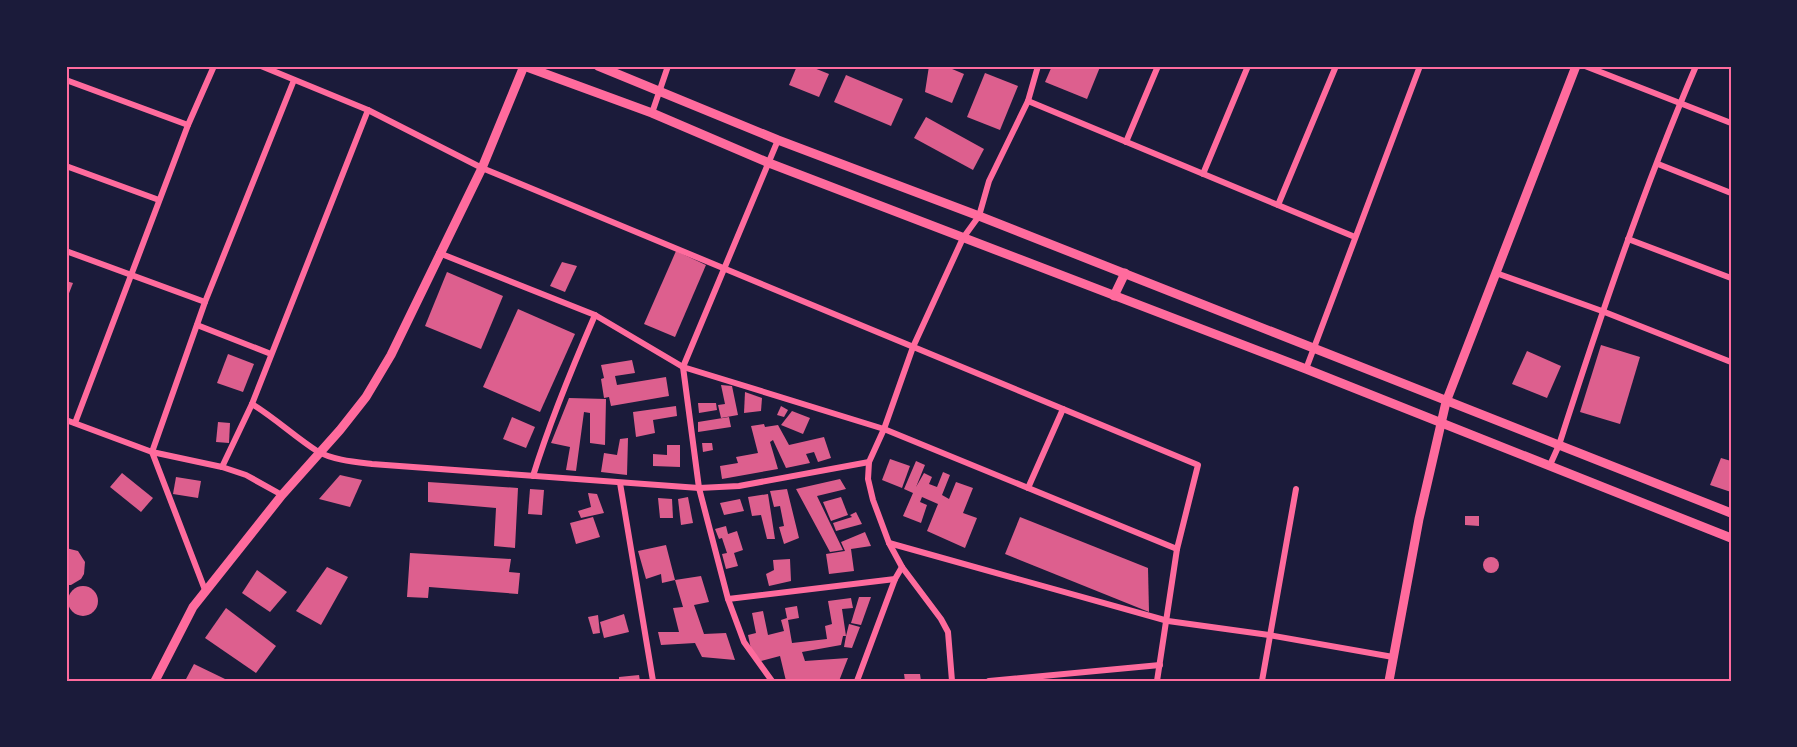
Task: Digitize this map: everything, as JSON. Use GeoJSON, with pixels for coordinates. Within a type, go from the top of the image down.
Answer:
{"type":"FeatureCollection","features":[{"type":"Feature","properties":{"kind":"street"},"geometry":{"type":"LineString","coordinates":[[75,423],[188,125],[214,66]]}},
{"type":"Feature","properties":{"kind":"street"},"geometry":{"type":"LineString","coordinates":[[261,66],[368,110],[482,168],[1198,465],[1177,549],[1168,621],[1157,681]]}},
{"type":"Feature","properties":{"kind":"street"},"geometry":{"type":"LineString","coordinates":[[155,681],[193,607],[205,590],[366,397],[391,355],[482,168],[524,66],[652,113],[768,163],[1306,369],[1731,538]]}},
{"type":"Feature","properties":{"kind":"street"},"geometry":{"type":"LineString","coordinates":[[598,66],[778,140],[980,216],[1731,513]]}},
{"type":"Feature","properties":{"kind":"street"},"geometry":{"type":"LineString","coordinates":[[652,113],[668,66]]}},
{"type":"Feature","properties":{"kind":"street"},"geometry":{"type":"LineString","coordinates":[[952,681],[948,632],[902,567],[889,543],[873,500],[868,479],[869,462],[884,429],[913,347],[963,238],[980,216],[989,181],[1028,101],[1038,66]]}},
{"type":"Feature","properties":{"kind":"street"},"geometry":{"type":"LineString","coordinates":[[1126,142],[1158,66]]}},
{"type":"Feature","properties":{"kind":"street"},"geometry":{"type":"LineString","coordinates":[[1203,174],[1248,66]]}},
{"type":"Feature","properties":{"kind":"street"},"geometry":{"type":"LineString","coordinates":[[1278,205],[1336,66]]}},
{"type":"Feature","properties":{"kind":"street"},"geometry":{"type":"LineString","coordinates":[[1306,369],[1420,66]]}},
{"type":"Feature","properties":{"kind":"street"},"geometry":{"type":"LineString","coordinates":[[1389,681],[1419,519],[1446,402],[1576,66]]}},
{"type":"Feature","properties":{"kind":"street"},"geometry":{"type":"LineString","coordinates":[[1585,66],[1731,123]]}},
{"type":"Feature","properties":{"kind":"street"},"geometry":{"type":"LineString","coordinates":[[1550,465],[1559,445],[1628,239],[1696,66]]}},
{"type":"Feature","properties":{"kind":"street"},"geometry":{"type":"LineString","coordinates":[[66,80],[188,125]]}},
{"type":"Feature","properties":{"kind":"street"},"geometry":{"type":"LineString","coordinates":[[205,590],[152,452],[205,302],[294,80]]}},
{"type":"Feature","properties":{"kind":"street"},"geometry":{"type":"LineString","coordinates":[[1028,101],[1355,237]]}},
{"type":"Feature","properties":{"kind":"street"},"geometry":{"type":"LineString","coordinates":[[222,467],[252,404],[368,110]]}},
{"type":"Feature","properties":{"kind":"street"},"geometry":{"type":"LineString","coordinates":[[772,681],[744,642],[728,599],[699,488],[683,367],[778,140]]}},
{"type":"Feature","properties":{"kind":"street"},"geometry":{"type":"LineString","coordinates":[[1658,164],[1731,193]]}},
{"type":"Feature","properties":{"kind":"street"},"geometry":{"type":"LineString","coordinates":[[66,166],[159,200]]}},
{"type":"Feature","properties":{"kind":"street"},"geometry":{"type":"LineString","coordinates":[[1628,239],[1731,278]]}},
{"type":"Feature","properties":{"kind":"street"},"geometry":{"type":"LineString","coordinates":[[66,251],[205,302]]}},
{"type":"Feature","properties":{"kind":"street"},"geometry":{"type":"LineString","coordinates":[[439,253],[595,315],[683,367],[884,429],[1177,549]]}},
{"type":"Feature","properties":{"kind":"street"},"geometry":{"type":"LineString","coordinates":[[1114,296],[1125,273]]}},
{"type":"Feature","properties":{"kind":"street"},"geometry":{"type":"LineString","coordinates":[[1496,273],[1602,311],[1731,362]]}},
{"type":"Feature","properties":{"kind":"street"},"geometry":{"type":"LineString","coordinates":[[533,476],[561,394],[595,315]]}},
{"type":"Feature","properties":{"kind":"street"},"geometry":{"type":"LineString","coordinates":[[197,325],[271,354]]}},
{"type":"Feature","properties":{"kind":"street"},"geometry":{"type":"LineString","coordinates":[[252,404],[319,452],[346,460],[372,464],[699,488],[739,486],[869,462]]}},
{"type":"Feature","properties":{"kind":"street"},"geometry":{"type":"LineString","coordinates":[[1028,488],[1063,409]]}},
{"type":"Feature","properties":{"kind":"street"},"geometry":{"type":"LineString","coordinates":[[66,420],[152,452],[222,467],[246,475],[282,495]]}},
{"type":"Feature","properties":{"kind":"street"},"geometry":{"type":"LineString","coordinates":[[620,483],[653,681]]}},
{"type":"Feature","properties":{"kind":"street"},"geometry":{"type":"LineString","coordinates":[[1262,681],[1296,489]]}},
{"type":"Feature","properties":{"kind":"street"},"geometry":{"type":"LineString","coordinates":[[889,543],[1168,621],[1269,635],[1393,657]]}},
{"type":"Feature","properties":{"kind":"street"},"geometry":{"type":"LineString","coordinates":[[857,681],[895,579],[902,567]]}},
{"type":"Feature","properties":{"kind":"street"},"geometry":{"type":"LineString","coordinates":[[728,599],[895,579]]}},
{"type":"Feature","properties":{"kind":"street"},"geometry":{"type":"LineString","coordinates":[[989,681],[1160,665]]}},
{"type":"Feature","properties":{"kind":"building"},"geometry":{"type":"Polygon","coordinates":[[[797,66],[809,66],[829,74],[819,97],[789,85],[797,66]]]}},
{"type":"Feature","properties":{"kind":"building"},"geometry":{"type":"Polygon","coordinates":[[[929,66],[945,66],[964,74],[952,103],[925,92],[929,66]]]}},
{"type":"Feature","properties":{"kind":"building"},"geometry":{"type":"Polygon","coordinates":[[[1052,66],[1100,67],[1087,99],[1045,82],[1052,66]]]}},
{"type":"Feature","properties":{"kind":"building"},"geometry":{"type":"Polygon","coordinates":[[[985,73],[1018,86],[1000,130],[967,117],[985,73]]]}},
{"type":"Feature","properties":{"kind":"building"},"geometry":{"type":"Polygon","coordinates":[[[846,75],[903,99],[891,126],[834,102],[846,75]]]}},
{"type":"Feature","properties":{"kind":"building"},"geometry":{"type":"Polygon","coordinates":[[[926,117],[984,149],[973,170],[914,138],[926,117]]]}},
{"type":"Feature","properties":{"kind":"building"},"geometry":{"type":"Polygon","coordinates":[[[676,251],[706,265],[675,337],[644,324],[676,251]]]}},
{"type":"Feature","properties":{"kind":"building"},"geometry":{"type":"Polygon","coordinates":[[[562,262],[577,266],[565,292],[550,286],[562,262]]]}},
{"type":"Feature","properties":{"kind":"building"},"geometry":{"type":"Polygon","coordinates":[[[447,272],[503,296],[481,349],[425,326],[447,272]]]}},
{"type":"Feature","properties":{"kind":"building"},"geometry":{"type":"Polygon","coordinates":[[[66,281],[73,283],[66,301],[66,281]]]}},
{"type":"Feature","properties":{"kind":"building"},"geometry":{"type":"Polygon","coordinates":[[[518,309],[575,334],[540,412],[483,387],[518,309]]]}},
{"type":"Feature","properties":{"kind":"building"},"geometry":{"type":"Polygon","coordinates":[[[1601,345],[1640,357],[1620,424],[1580,412],[1601,345]]]}},
{"type":"Feature","properties":{"kind":"building"},"geometry":{"type":"Polygon","coordinates":[[[1527,351],[1561,366],[1547,398],[1512,384],[1527,351]]]}},
{"type":"Feature","properties":{"kind":"building"},"geometry":{"type":"Polygon","coordinates":[[[228,354],[254,364],[243,392],[217,383],[228,354]]]}},
{"type":"Feature","properties":{"kind":"building"},"geometry":{"type":"Polygon","coordinates":[[[632,360],[635,373],[615,376],[617,385],[666,377],[669,396],[611,406],[609,397],[604,398],[601,379],[604,378],[601,365],[632,360]]]}},
{"type":"Feature","properties":{"kind":"building"},"geometry":{"type":"Polygon","coordinates":[[[721,385],[732,386],[738,415],[721,418],[718,405],[725,404],[721,385]]]}},
{"type":"Feature","properties":{"kind":"building"},"geometry":{"type":"Polygon","coordinates":[[[745,392],[762,398],[761,411],[744,413],[745,392]]]}},
{"type":"Feature","properties":{"kind":"building"},"geometry":{"type":"Polygon","coordinates":[[[569,398],[606,399],[605,445],[590,443],[590,413],[584,412],[576,471],[566,470],[570,447],[551,443],[569,398]]]}},
{"type":"Feature","properties":{"kind":"building"},"geometry":{"type":"Polygon","coordinates":[[[698,403],[716,403],[717,410],[699,413],[698,403]]]}},
{"type":"Feature","properties":{"kind":"building"},"geometry":{"type":"Polygon","coordinates":[[[676,406],[677,416],[653,420],[655,433],[636,437],[633,412],[676,406]]]}},
{"type":"Feature","properties":{"kind":"building"},"geometry":{"type":"Polygon","coordinates":[[[781,406],[788,410],[784,417],[777,415],[781,406]]]}},
{"type":"Feature","properties":{"kind":"building"},"geometry":{"type":"Polygon","coordinates":[[[792,411],[810,418],[803,434],[781,425],[792,411]]]}},
{"type":"Feature","properties":{"kind":"building"},"geometry":{"type":"Polygon","coordinates":[[[512,417],[535,427],[526,448],[503,439],[512,417]]]}},
{"type":"Feature","properties":{"kind":"building"},"geometry":{"type":"Polygon","coordinates":[[[729,417],[731,427],[698,432],[698,422],[729,417]]]}},
{"type":"Feature","properties":{"kind":"building"},"geometry":{"type":"Polygon","coordinates":[[[218,422],[230,423],[229,443],[216,442],[218,422]]]}},
{"type":"Feature","properties":{"kind":"building"},"geometry":{"type":"Polygon","coordinates":[[[764,424],[765,427],[778,425],[789,445],[824,437],[831,458],[818,462],[814,452],[806,454],[810,463],[786,468],[773,440],[770,442],[778,469],[722,479],[720,466],[738,463],[736,457],[758,453],[751,426],[764,424]]]}},
{"type":"Feature","properties":{"kind":"building"},"geometry":{"type":"Polygon","coordinates":[[[628,438],[627,475],[601,472],[604,453],[617,455],[620,439],[628,438]]]}},
{"type":"Feature","properties":{"kind":"building"},"geometry":{"type":"Polygon","coordinates":[[[702,443],[712,443],[713,450],[703,452],[702,443]]]}},
{"type":"Feature","properties":{"kind":"building"},"geometry":{"type":"Polygon","coordinates":[[[667,445],[680,445],[680,467],[653,466],[653,454],[667,455],[667,445]]]}},
{"type":"Feature","properties":{"kind":"building"},"geometry":{"type":"Polygon","coordinates":[[[1721,458],[1731,461],[1731,492],[1710,485],[1721,458]]]}},
{"type":"Feature","properties":{"kind":"building"},"geometry":{"type":"Polygon","coordinates":[[[890,459],[910,466],[902,488],[882,480],[890,459]]]}},
{"type":"Feature","properties":{"kind":"building"},"geometry":{"type":"Polygon","coordinates":[[[916,461],[925,465],[916,487],[924,473],[932,477],[929,484],[937,487],[943,472],[950,475],[942,495],[949,499],[956,482],[973,488],[963,513],[977,518],[965,548],[927,531],[938,504],[922,497],[920,502],[927,505],[921,523],[903,516],[913,493],[904,489],[916,461]]]}},
{"type":"Feature","properties":{"kind":"building"},"geometry":{"type":"Polygon","coordinates":[[[122,473],[153,498],[141,512],[110,487],[122,473]]]}},
{"type":"Feature","properties":{"kind":"building"},"geometry":{"type":"Polygon","coordinates":[[[340,475],[362,480],[350,507],[319,499],[340,475]]]}},
{"type":"Feature","properties":{"kind":"building"},"geometry":{"type":"Polygon","coordinates":[[[176,477],[201,481],[198,498],[173,494],[176,477]]]}},
{"type":"Feature","properties":{"kind":"building"},"geometry":{"type":"Polygon","coordinates":[[[840,479],[846,489],[817,496],[843,550],[830,552],[796,489],[840,479]]]}},
{"type":"Feature","properties":{"kind":"building"},"geometry":{"type":"Polygon","coordinates":[[[428,482],[518,488],[515,548],[494,546],[496,508],[428,502],[428,482]]]}},
{"type":"Feature","properties":{"kind":"building"},"geometry":{"type":"Polygon","coordinates":[[[530,489],[544,490],[542,515],[528,514],[530,489]]]}},
{"type":"Feature","properties":{"kind":"building"},"geometry":{"type":"Polygon","coordinates":[[[787,489],[799,538],[784,544],[779,527],[784,526],[780,506],[774,507],[770,491],[787,489]]]}},
{"type":"Feature","properties":{"kind":"building"},"geometry":{"type":"Polygon","coordinates":[[[588,493],[597,494],[604,513],[581,518],[578,511],[591,507],[588,493]]]}},
{"type":"Feature","properties":{"kind":"building"},"geometry":{"type":"Polygon","coordinates":[[[768,494],[775,539],[767,539],[761,515],[752,516],[748,497],[768,494]]]}},
{"type":"Feature","properties":{"kind":"building"},"geometry":{"type":"Polygon","coordinates":[[[688,497],[693,523],[681,525],[678,499],[688,497]]]}},
{"type":"Feature","properties":{"kind":"building"},"geometry":{"type":"Polygon","coordinates":[[[841,497],[848,515],[831,521],[823,502],[841,497]]]}},
{"type":"Feature","properties":{"kind":"building"},"geometry":{"type":"Polygon","coordinates":[[[658,498],[672,499],[673,518],[660,518],[658,498]]]}},
{"type":"Feature","properties":{"kind":"building"},"geometry":{"type":"Polygon","coordinates":[[[740,499],[744,511],[724,515],[720,503],[740,499]]]}},
{"type":"Feature","properties":{"kind":"building"},"geometry":{"type":"Polygon","coordinates":[[[856,512],[862,524],[836,531],[833,523],[852,517],[850,515],[856,512]]]}},
{"type":"Feature","properties":{"kind":"building"},"geometry":{"type":"Polygon","coordinates":[[[1465,516],[1479,516],[1479,526],[1465,525],[1465,516]]]}},
{"type":"Feature","properties":{"kind":"building"},"geometry":{"type":"Polygon","coordinates":[[[593,517],[600,537],[576,544],[570,523],[593,517]]]}},
{"type":"Feature","properties":{"kind":"building"},"geometry":{"type":"Polygon","coordinates":[[[1020,517],[1148,568],[1149,612],[1005,554],[1020,517]]]}},
{"type":"Feature","properties":{"kind":"building"},"geometry":{"type":"Polygon","coordinates":[[[726,526],[728,534],[737,531],[743,550],[734,553],[738,566],[726,569],[722,554],[727,553],[722,538],[719,539],[715,529],[726,526]]]}},
{"type":"Feature","properties":{"kind":"building"},"geometry":{"type":"Polygon","coordinates":[[[865,532],[871,546],[851,549],[854,571],[829,574],[826,554],[845,551],[841,542],[865,532]]]}},
{"type":"Feature","properties":{"kind":"building"},"geometry":{"type":"Polygon","coordinates":[[[666,545],[675,580],[662,583],[661,574],[646,579],[638,551],[666,545]]]}},
{"type":"Feature","properties":{"kind":"building"},"geometry":{"type":"Polygon","coordinates":[[[66,548],[78,551],[85,562],[81,579],[71,585],[66,585],[66,548]]]}},
{"type":"Feature","properties":{"kind":"building"},"geometry":{"type":"Polygon","coordinates":[[[410,553],[511,559],[509,572],[520,573],[518,594],[429,587],[428,598],[407,597],[410,553]]]}},
{"type":"Feature","properties":{"kind":"building"},"geometry":{"type":"Polygon","coordinates":[[[1491,557],[1497,559],[1499,565],[1497,571],[1491,573],[1485,571],[1483,565],[1485,559],[1491,557]]]}},
{"type":"Feature","properties":{"kind":"building"},"geometry":{"type":"Polygon","coordinates":[[[790,559],[791,581],[769,586],[766,574],[774,570],[773,560],[790,559]]]}},
{"type":"Feature","properties":{"kind":"building"},"geometry":{"type":"Polygon","coordinates":[[[327,567],[348,577],[321,625],[296,611],[327,567]]]}},
{"type":"Feature","properties":{"kind":"building"},"geometry":{"type":"Polygon","coordinates":[[[257,570],[287,592],[270,612],[242,593],[257,570]]]}},
{"type":"Feature","properties":{"kind":"building"},"geometry":{"type":"Polygon","coordinates":[[[701,576],[709,602],[694,605],[704,634],[726,633],[735,660],[702,657],[695,643],[661,645],[658,632],[679,632],[673,608],[683,607],[675,580],[701,576]]]}},
{"type":"Feature","properties":{"kind":"building"},"geometry":{"type":"Polygon","coordinates":[[[83,586],[89,587],[97,595],[97,607],[89,615],[83,616],[77,615],[69,607],[68,601],[69,595],[77,587],[83,586]]]}},
{"type":"Feature","properties":{"kind":"building"},"geometry":{"type":"Polygon","coordinates":[[[859,597],[871,597],[861,625],[851,623],[859,597]]]}},
{"type":"Feature","properties":{"kind":"building"},"geometry":{"type":"Polygon","coordinates":[[[851,598],[853,608],[842,609],[846,636],[843,636],[841,645],[802,652],[805,661],[848,658],[839,681],[786,681],[780,656],[761,661],[751,649],[748,635],[756,633],[752,613],[763,611],[768,635],[784,631],[781,620],[787,618],[785,608],[797,606],[799,618],[788,620],[792,643],[827,639],[825,626],[832,624],[828,601],[851,598]]]}},
{"type":"Feature","properties":{"kind":"building"},"geometry":{"type":"Polygon","coordinates":[[[226,608],[276,646],[256,673],[205,638],[226,608]]]}},
{"type":"Feature","properties":{"kind":"building"},"geometry":{"type":"Polygon","coordinates":[[[624,614],[629,632],[604,638],[600,622],[624,614]]]}},
{"type":"Feature","properties":{"kind":"building"},"geometry":{"type":"Polygon","coordinates":[[[598,615],[600,633],[593,634],[588,617],[598,615]]]}},
{"type":"Feature","properties":{"kind":"building"},"geometry":{"type":"Polygon","coordinates":[[[849,624],[860,627],[852,648],[844,647],[849,624]]]}},
{"type":"Feature","properties":{"kind":"building"},"geometry":{"type":"Polygon","coordinates":[[[194,664],[225,679],[224,681],[186,679],[194,664]]]}},
{"type":"Feature","properties":{"kind":"building"},"geometry":{"type":"Polygon","coordinates":[[[904,674],[920,674],[921,681],[905,681],[904,674]]]}},
{"type":"Feature","properties":{"kind":"building"},"geometry":{"type":"Polygon","coordinates":[[[639,675],[640,681],[619,681],[619,677],[639,675]]]}}]}
